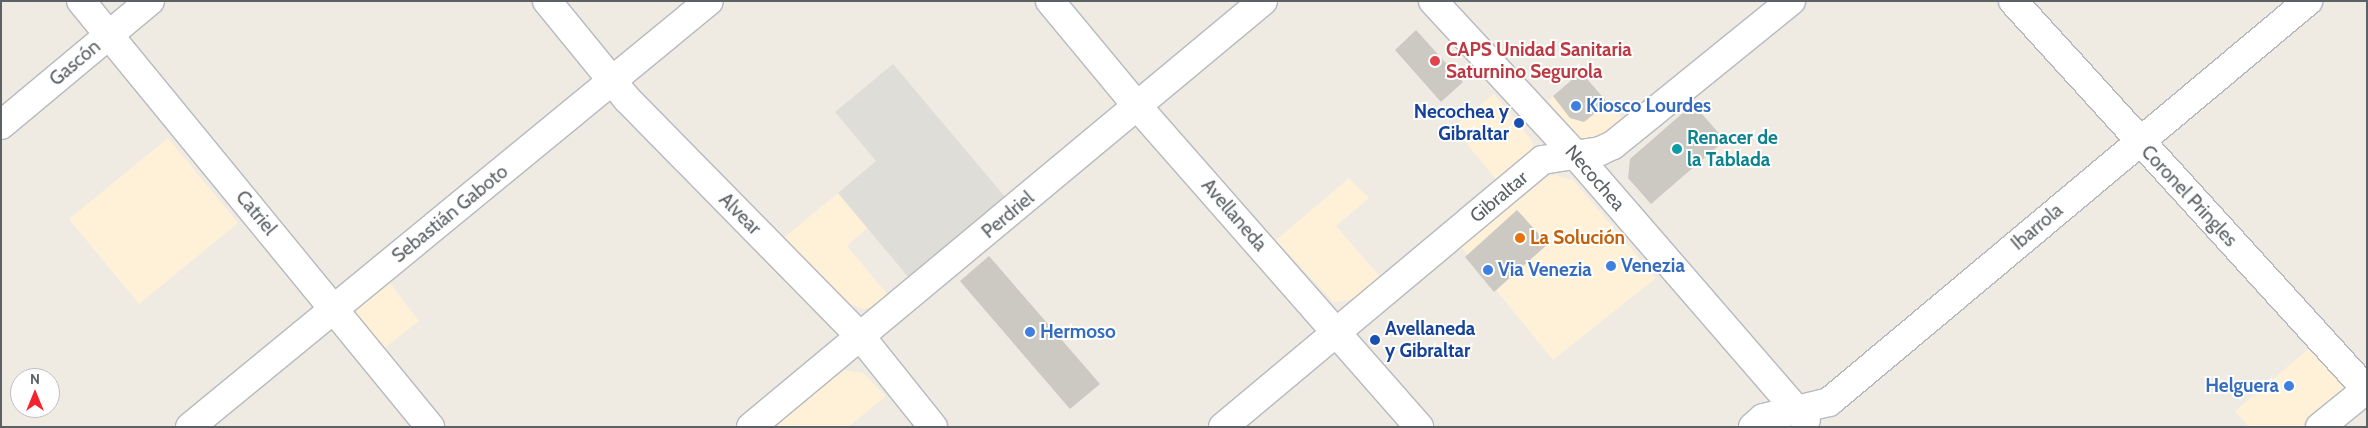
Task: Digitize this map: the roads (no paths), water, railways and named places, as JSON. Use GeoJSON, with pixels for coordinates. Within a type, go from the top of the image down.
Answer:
{"type":"FeatureCollection","features":[{"type":"Feature","properties":{"kind":"street","name":"Catriel"},"geometry":{"type":"LineString","coordinates":[[81,1],[430,427]]}},
{"type":"Feature","properties":{"kind":"street","name":"Gascón"},"geometry":{"type":"LineString","coordinates":[[1,125],[150,1]]}},
{"type":"Feature","properties":{"kind":"street","name":"Alvear"},"geometry":{"type":"LineString","coordinates":[[547,1],[627,100],[861,337],[934,427]]}},
{"type":"Feature","properties":{"kind":"street","name":"Sebastián Gaboto"},"geometry":{"type":"LineString","coordinates":[[190,427],[614,82],[709,1]]}},
{"type":"Feature","properties":{"kind":"street","name":"Avellaneda"},"geometry":{"type":"LineString","coordinates":[[1050,1],[1138,107],[1419,427]]}},
{"type":"Feature","properties":{"kind":"street","name":"Perdriel"},"geometry":{"type":"LineString","coordinates":[[751,427],[1138,107],[1263,1]]}},
{"type":"Feature","properties":{"kind":"street","name":"Necochea"},"geometry":{"type":"LineString","coordinates":[[1433,1],[1574,154],[1804,419]]}},
{"type":"Feature","properties":{"kind":"street","name":"Gibraltar"},"geometry":{"type":"LineString","coordinates":[[1223,427],[1338,333],[1542,160],[1600,151],[1613,145],[1791,1]]}},
{"type":"Feature","properties":{"kind":"street","name":"Coronel Pringles"},"geometry":{"type":"LineString","coordinates":[[2014,1],[2139,141],[2367,389]]}},
{"type":"Feature","properties":{"kind":"street","name":"Ibarrola"},"geometry":{"type":"LineString","coordinates":[[1753,427],[1763,418],[1804,419],[1829,402],[2308,1]]}},
{"type":"Feature","properties":{"kind":"street"},"geometry":{"type":"LineString","coordinates":[[2320,427],[2367,389]]}},
{"type":"Feature","properties":{"kind":"place","name":"CAPS Unidad Sanitaria Saturnino Segurola"},"geometry":{"type":"Point","coordinates":[1435,61]}},
{"type":"Feature","properties":{"kind":"place","name":"Kiosco Lourdes"},"geometry":{"type":"Point","coordinates":[1576,106]}},
{"type":"Feature","properties":{"kind":"place","name":"Necochea y Gibraltar"},"geometry":{"type":"Point","coordinates":[1519,123]}},
{"type":"Feature","properties":{"kind":"place","name":"Renacer de la Tablada"},"geometry":{"type":"Point","coordinates":[1677,149]}},
{"type":"Feature","properties":{"kind":"place","name":"La Solución"},"geometry":{"type":"Point","coordinates":[1520,238]}},
{"type":"Feature","properties":{"kind":"place","name":"Venezia"},"geometry":{"type":"Point","coordinates":[1611,266]}},
{"type":"Feature","properties":{"kind":"place","name":"Via Venezia"},"geometry":{"type":"Point","coordinates":[1488,270]}},
{"type":"Feature","properties":{"kind":"place","name":"Hermoso"},"geometry":{"type":"Point","coordinates":[1030,332]}},
{"type":"Feature","properties":{"kind":"place","name":"Avellaneda y Gibraltar"},"geometry":{"type":"Point","coordinates":[1375,340]}},
{"type":"Feature","properties":{"kind":"place","name":"Helguera"},"geometry":{"type":"Point","coordinates":[2289,386]}}]}
